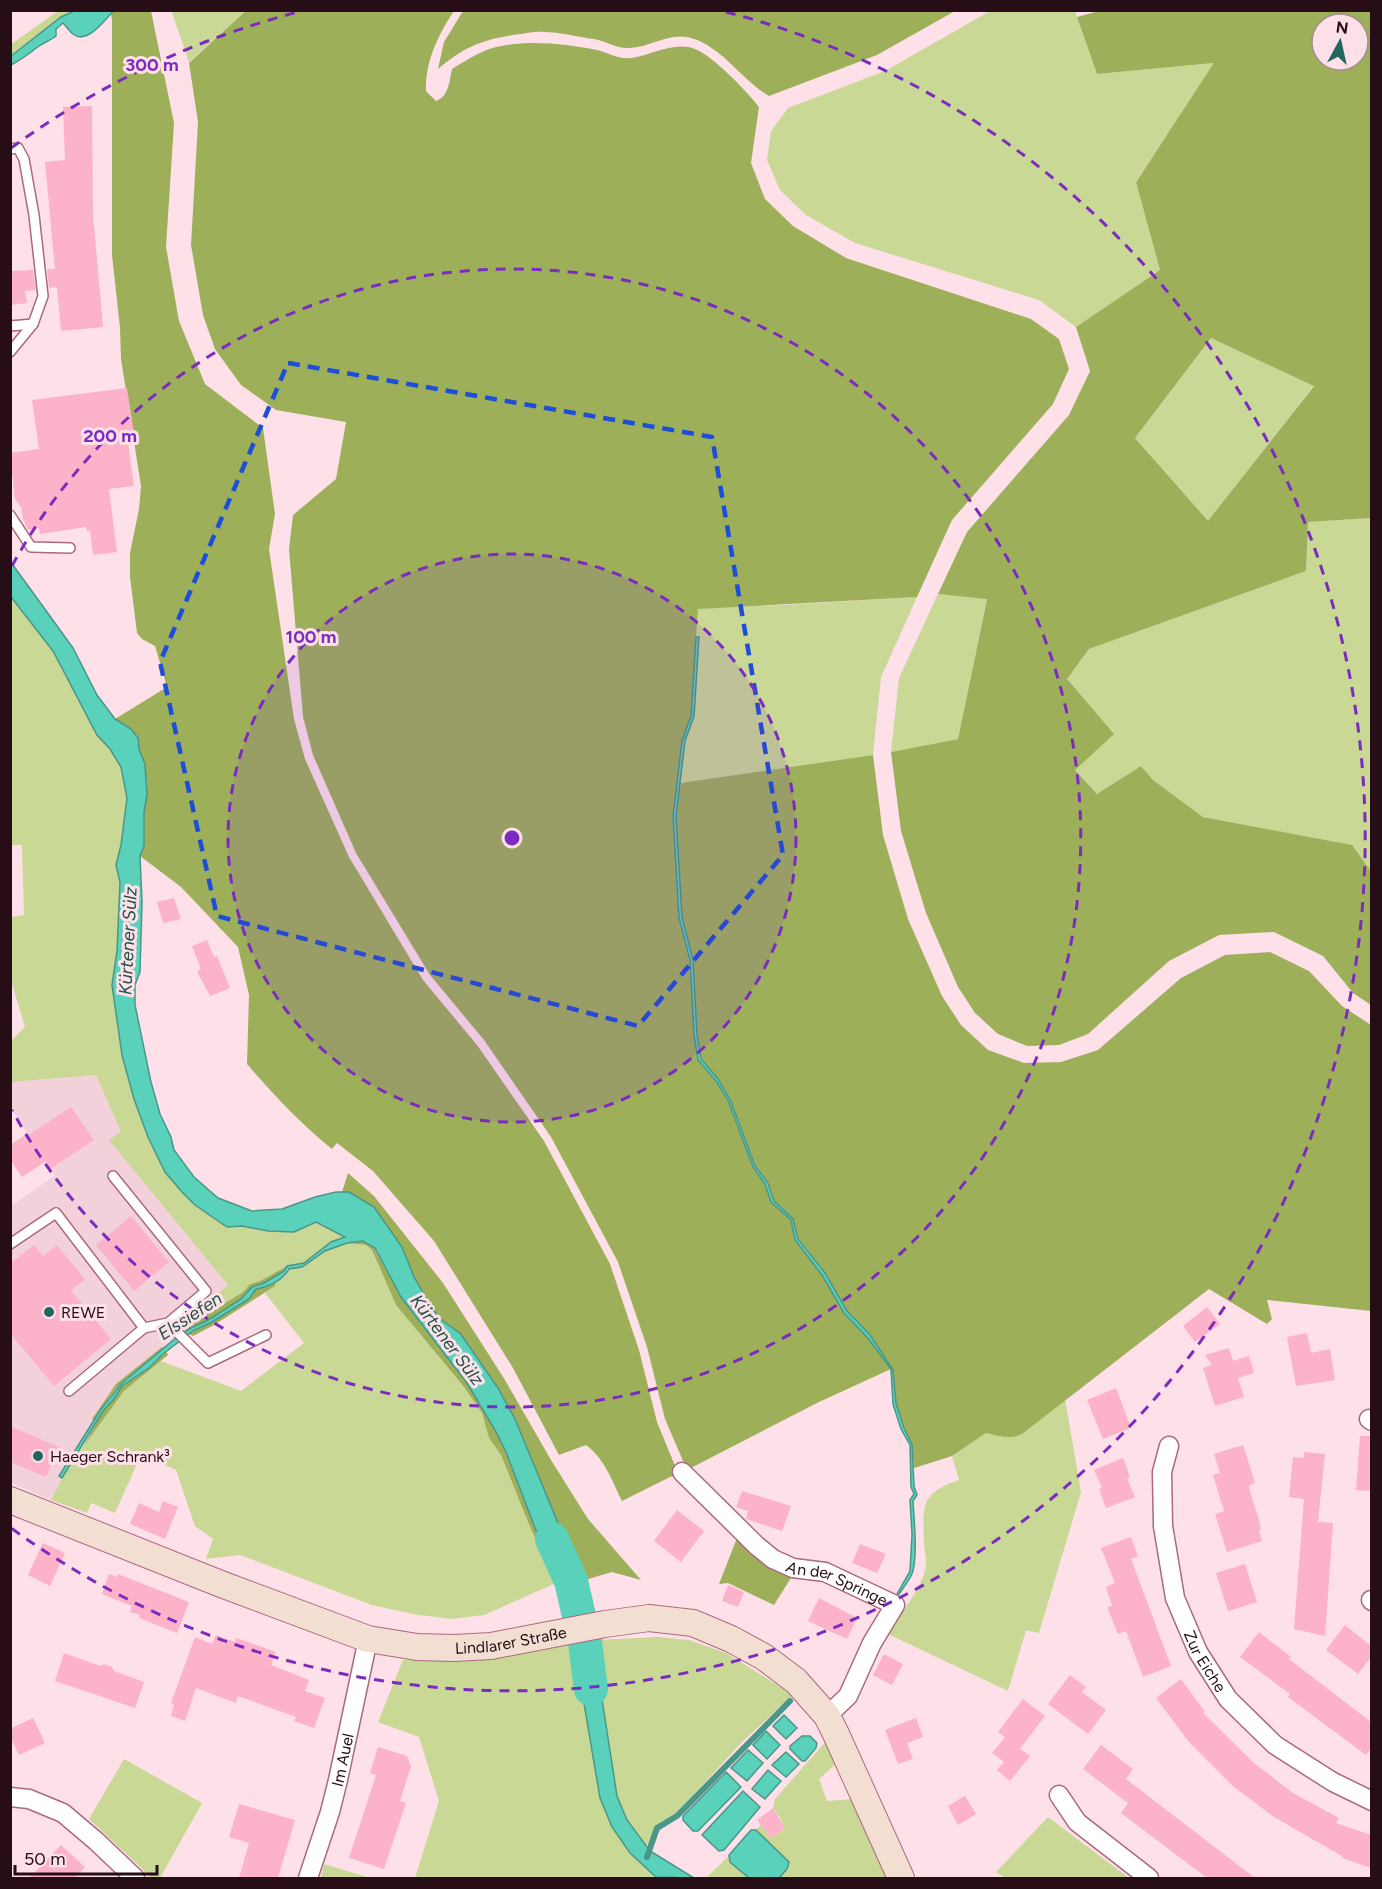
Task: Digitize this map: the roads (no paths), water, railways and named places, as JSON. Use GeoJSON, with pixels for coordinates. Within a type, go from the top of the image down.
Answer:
{"type":"FeatureCollection","features":[{"type":"Feature","properties":{"kind":"main road","name":"Lindlarer Straße"},"geometry":{"type":"LineString","coordinates":[[10,1500],[368,1640],[417,1647],[490,1646],[649,1618],[693,1623],[731,1639],[764,1657],[796,1681],[826,1716],[901,1878]]}},
{"type":"Feature","properties":{"kind":"street","name":"Zur Eiche"},"geometry":{"type":"LineString","coordinates":[[1169,1446],[1162,1472],[1163,1526],[1175,1598],[1198,1652],[1228,1699],[1275,1745],[1333,1782],[1371,1801]]}},
{"type":"Feature","properties":{"kind":"street","name":"An der Springe"},"geometry":{"type":"LineString","coordinates":[[682,1472],[756,1546],[773,1559],[793,1568],[825,1572],[896,1605],[872,1643],[848,1696],[826,1716]]}},
{"type":"Feature","properties":{"kind":"street","name":"Im Auel"},"geometry":{"type":"LineString","coordinates":[[308,1878],[330,1812],[368,1640]]}},
{"type":"Feature","properties":{"kind":"street"},"geometry":{"type":"LineString","coordinates":[[1059,1794],[1077,1822],[1149,1878]]}},
{"type":"Feature","properties":{"kind":"street"},"geometry":{"type":"LineString","coordinates":[[10,1797],[29,1800],[63,1813],[96,1840],[135,1878]]}},
{"type":"Feature","properties":{"kind":"lane"},"geometry":{"type":"LineString","coordinates":[[10,149],[18,148],[24,159],[43,296],[33,324],[10,352]]}},
{"type":"Feature","properties":{"kind":"lane"},"geometry":{"type":"LineString","coordinates":[[10,326],[33,324]]}},
{"type":"Feature","properties":{"kind":"lane"},"geometry":{"type":"LineString","coordinates":[[10,515],[31,547],[70,548]]}},
{"type":"Feature","properties":{"kind":"lane"},"geometry":{"type":"LineString","coordinates":[[69,1391],[144,1328],[168,1323],[207,1291],[113,1176]]}},
{"type":"Feature","properties":{"kind":"lane"},"geometry":{"type":"LineString","coordinates":[[10,1244],[56,1213],[144,1328]]}},
{"type":"Feature","properties":{"kind":"lane"},"geometry":{"type":"LineString","coordinates":[[168,1323],[208,1363],[266,1335]]}},
{"type":"Feature","properties":{"kind":"water"},"geometry":{"type":"Polygon","coordinates":[[[74,11],[114,11],[96,29],[85,36],[79,37],[73,34],[63,23],[56,29],[56,36],[11,65],[11,56],[61,17],[74,11]]]}},
{"type":"Feature","properties":{"kind":"water"},"geometry":{"type":"Polygon","coordinates":[[[10,561],[73,648],[97,695],[115,719],[131,729],[138,738],[139,749],[145,764],[147,795],[144,812],[144,846],[140,856],[142,902],[140,972],[135,985],[135,1005],[151,1082],[174,1150],[194,1177],[218,1198],[252,1211],[282,1209],[336,1192],[349,1192],[374,1207],[402,1247],[414,1277],[433,1310],[444,1322],[460,1333],[498,1388],[515,1419],[582,1581],[560,1581],[535,1528],[506,1452],[495,1430],[467,1383],[401,1297],[375,1248],[363,1241],[347,1243],[325,1251],[302,1267],[289,1269],[279,1280],[256,1289],[249,1299],[193,1331],[163,1354],[149,1368],[122,1386],[103,1411],[62,1478],[59,1476],[101,1409],[122,1383],[177,1337],[241,1299],[252,1287],[284,1271],[287,1266],[304,1263],[331,1242],[345,1237],[316,1222],[294,1232],[268,1231],[242,1226],[227,1227],[195,1205],[165,1172],[148,1137],[134,1099],[122,1055],[112,985],[117,951],[120,882],[116,865],[127,798],[121,767],[110,749],[97,735],[53,651],[11,597],[10,561]]]}},
{"type":"Feature","properties":{"kind":"water"},"geometry":{"type":"Polygon","coordinates":[[[696,637],[699,637],[694,716],[685,741],[676,816],[682,917],[693,960],[697,1035],[701,1059],[718,1079],[730,1099],[755,1166],[768,1183],[774,1201],[793,1219],[798,1239],[825,1273],[847,1311],[870,1335],[893,1370],[896,1403],[912,1444],[914,1486],[917,1495],[913,1501],[914,1567],[899,1594],[897,1594],[910,1571],[912,1534],[910,1500],[914,1494],[911,1487],[910,1445],[901,1429],[893,1404],[891,1369],[867,1337],[844,1313],[822,1275],[795,1240],[791,1220],[771,1202],[765,1184],[753,1167],[728,1100],[698,1060],[694,1035],[690,960],[679,918],[673,816],[682,741],[691,716],[696,637]]]}},
{"type":"Feature","properties":{"kind":"water"},"geometry":{"type":"Polygon","coordinates":[[[595,1640],[595,1654],[617,1796],[627,1820],[650,1851],[694,1878],[656,1877],[630,1853],[612,1827],[600,1798],[574,1644],[595,1640]]]}},
{"type":"Feature","properties":{"kind":"water"},"geometry":{"type":"Polygon","coordinates":[[[784,1715],[797,1728],[786,1739],[773,1726],[784,1715]]]}},
{"type":"Feature","properties":{"kind":"water"},"geometry":{"type":"Polygon","coordinates":[[[766,1731],[780,1745],[767,1759],[753,1745],[766,1731]]]}},
{"type":"Feature","properties":{"kind":"water"},"geometry":{"type":"Polygon","coordinates":[[[802,1736],[810,1736],[817,1743],[816,1748],[805,1761],[802,1761],[790,1749],[790,1746],[802,1736]]]}},
{"type":"Feature","properties":{"kind":"water"},"geometry":{"type":"Polygon","coordinates":[[[748,1750],[763,1763],[747,1781],[731,1768],[748,1750]]]}},
{"type":"Feature","properties":{"kind":"water"},"geometry":{"type":"Polygon","coordinates":[[[786,1752],[799,1764],[786,1777],[772,1765],[786,1752]]]}},
{"type":"Feature","properties":{"kind":"water"},"geometry":{"type":"Polygon","coordinates":[[[768,1770],[781,1781],[765,1799],[752,1789],[768,1770]]]}},
{"type":"Feature","properties":{"kind":"water"},"geometry":{"type":"Polygon","coordinates":[[[726,1772],[741,1787],[698,1831],[693,1831],[683,1820],[683,1816],[726,1772]]]}},
{"type":"Feature","properties":{"kind":"water"},"geometry":{"type":"Polygon","coordinates":[[[743,1791],[760,1807],[724,1850],[719,1851],[702,1835],[743,1791]]]}},
{"type":"Feature","properties":{"kind":"water"},"geometry":{"type":"Polygon","coordinates":[[[751,1830],[756,1830],[789,1862],[787,1869],[779,1878],[749,1878],[730,1862],[729,1855],[751,1830]]]}},
{"type":"Feature","properties":{"kind":"waterway","name":"Kürtener Sülz"},"geometry":{"type":"LineString","coordinates":[[552,1539],[571,1581],[585,1642],[591,1689]]}},
{"type":"Feature","properties":{"kind":"waterway"},"geometry":{"type":"LineString","coordinates":[[647,1857],[657,1828],[677,1816],[790,1701]]}},
{"type":"Feature","properties":{"kind":"place","name":"REWE"},"geometry":{"type":"Point","coordinates":[49,1312]}},
{"type":"Feature","properties":{"kind":"place","name":"Haeger Schrank³"},"geometry":{"type":"Point","coordinates":[38,1456]}},
{"type":"Feature","properties":{"kind":"water label","name":"Elssiefen"},"geometry":{"type":"Point","coordinates":[190,1316]}}]}
